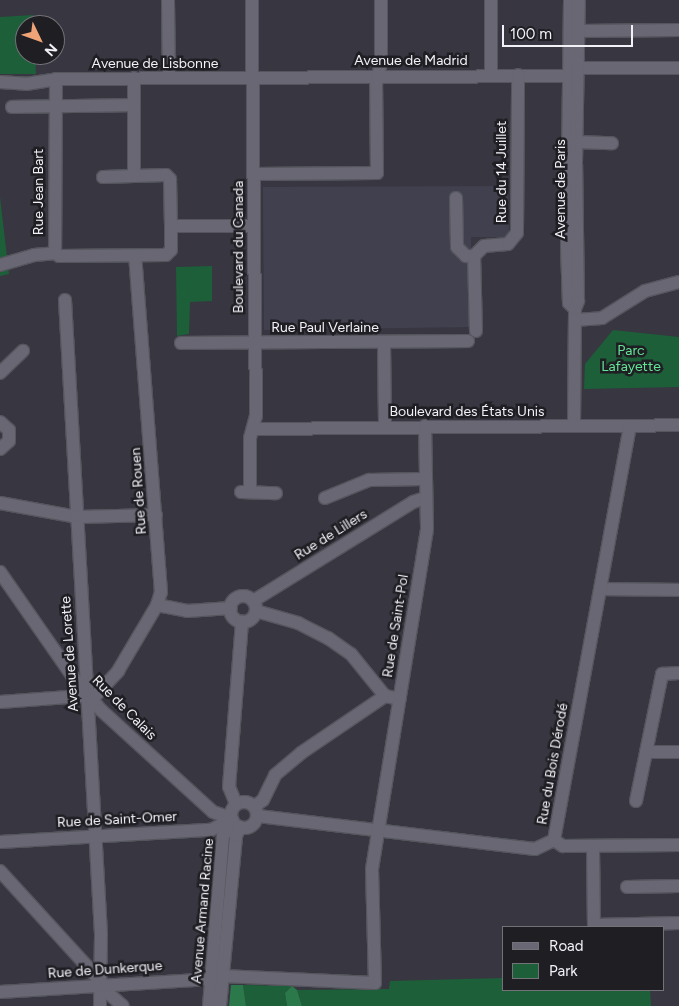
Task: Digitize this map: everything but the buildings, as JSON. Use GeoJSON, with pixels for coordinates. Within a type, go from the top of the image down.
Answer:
{"type":"FeatureCollection","features":[{"type":"Feature","properties":{"kind":"street"},"geometry":{"type":"LineString","coordinates":[[168,0],[169,78]]}},
{"type":"Feature","properties":{"kind":"street","name":"Boulevard du Canada"},"geometry":{"type":"LineString","coordinates":[[252,0],[255,429],[250,438],[246,492],[276,493]]}},
{"type":"Feature","properties":{"kind":"street"},"geometry":{"type":"LineString","coordinates":[[254,174],[377,173],[376,84],[380,76],[381,0]]}},
{"type":"Feature","properties":{"kind":"street"},"geometry":{"type":"LineString","coordinates":[[490,0],[491,76]]}},
{"type":"Feature","properties":{"kind":"street"},"geometry":{"type":"LineString","coordinates":[[570,0],[574,72]]}},
{"type":"Feature","properties":{"kind":"street"},"geometry":{"type":"LineString","coordinates":[[574,72],[575,0]]}},
{"type":"Feature","properties":{"kind":"street"},"geometry":{"type":"LineString","coordinates":[[574,72],[579,31],[579,0]]}},
{"type":"Feature","properties":{"kind":"street"},"geometry":{"type":"LineString","coordinates":[[579,31],[679,30]]}},
{"type":"Feature","properties":{"kind":"street","name":"Avenue de Madrid"},"geometry":{"type":"LineString","coordinates":[[254,78],[491,76],[679,68]]}},
{"type":"Feature","properties":{"kind":"street","name":"Avenue de Paris"},"geometry":{"type":"LineString","coordinates":[[574,72],[578,301],[575,315],[574,426]]}},
{"type":"Feature","properties":{"kind":"street","name":"Avenue de Paris"},"geometry":{"type":"LineString","coordinates":[[574,72],[567,247],[569,301],[575,315]]}},
{"type":"Feature","properties":{"kind":"street","name":"Rue du 14 Juillet"},"geometry":{"type":"LineString","coordinates":[[474,256],[484,246],[508,244],[517,233],[518,75]]}},
{"type":"Feature","properties":{"kind":"street"},"geometry":{"type":"LineString","coordinates":[[134,78],[134,176]]}},
{"type":"Feature","properties":{"kind":"street","name":"Avenue de Lisbonne"},"geometry":{"type":"LineString","coordinates":[[0,82],[26,84],[56,79],[254,78]]}},
{"type":"Feature","properties":{"kind":"street","name":"Rue Jean Bart"},"geometry":{"type":"LineString","coordinates":[[56,79],[54,106],[55,253],[59,256],[166,255],[170,250],[171,226]]}},
{"type":"Feature","properties":{"kind":"street"},"geometry":{"type":"LineString","coordinates":[[12,106],[134,105]]}},
{"type":"Feature","properties":{"kind":"street"},"geometry":{"type":"LineString","coordinates":[[576,142],[612,142]]}},
{"type":"Feature","properties":{"kind":"street"},"geometry":{"type":"LineString","coordinates":[[103,177],[166,175],[170,179],[171,226],[253,226]]}},
{"type":"Feature","properties":{"kind":"street"},"geometry":{"type":"LineString","coordinates":[[456,198],[457,247],[466,256],[474,256]]}},
{"type":"Feature","properties":{"kind":"street"},"geometry":{"type":"LineString","coordinates":[[0,266],[34,255],[55,253]]}},
{"type":"Feature","properties":{"kind":"street","name":"Rue de Rouen"},"geometry":{"type":"LineString","coordinates":[[88,696],[101,692],[118,671],[157,605],[161,592],[135,256]]}},
{"type":"Feature","properties":{"kind":"street","name":"Rue Paul Verlaine"},"geometry":{"type":"LineString","coordinates":[[181,343],[384,342],[472,336],[474,256]]}},
{"type":"Feature","properties":{"kind":"street"},"geometry":{"type":"LineString","coordinates":[[575,315],[602,318],[645,291],[679,282]]}},
{"type":"Feature","properties":{"kind":"street","name":"Avenue de Lorette"},"geometry":{"type":"LineString","coordinates":[[65,300],[101,934],[100,1006]]}},
{"type":"Feature","properties":{"kind":"street"},"geometry":{"type":"LineString","coordinates":[[384,342],[385,427]]}},
{"type":"Feature","properties":{"kind":"street"},"geometry":{"type":"LineString","coordinates":[[0,372],[23,351]]}},
{"type":"Feature","properties":{"kind":"street"},"geometry":{"type":"LineString","coordinates":[[0,422],[8,430],[9,441],[0,450]]}},
{"type":"Feature","properties":{"kind":"street","name":"Boulevard des États Unis"},"geometry":{"type":"LineString","coordinates":[[255,429],[679,425]]}},
{"type":"Feature","properties":{"kind":"street","name":"Rue de Saint-Pol"},"geometry":{"type":"LineString","coordinates":[[375,983],[372,869],[427,528],[425,498],[426,426]]}},
{"type":"Feature","properties":{"kind":"street","name":"Rue du Bois Dérodé"},"geometry":{"type":"LineString","coordinates":[[236,804],[246,801],[256,811],[378,830],[535,849],[554,840],[630,426]]}},
{"type":"Feature","properties":{"kind":"street"},"geometry":{"type":"LineString","coordinates":[[325,498],[369,480],[425,479]]}},
{"type":"Feature","properties":{"kind":"street","name":"Rue de Lillers"},"geometry":{"type":"LineString","coordinates":[[255,606],[413,502],[425,498]]}},
{"type":"Feature","properties":{"kind":"street"},"geometry":{"type":"LineString","coordinates":[[0,503],[77,517],[156,514]]}},
{"type":"Feature","properties":{"kind":"street","name":"Rue de Calais"},"geometry":{"type":"LineString","coordinates":[[0,572],[88,696],[213,812],[234,821]]}},
{"type":"Feature","properties":{"kind":"street"},"geometry":{"type":"LineString","coordinates":[[601,589],[679,590]]}},
{"type":"Feature","properties":{"kind":"street"},"geometry":{"type":"LineString","coordinates":[[157,605],[187,611],[230,608],[240,597],[255,606],[298,622],[328,638],[351,654],[385,696],[400,699]]}},
{"type":"Feature","properties":{"kind":"street"},"geometry":{"type":"LineString","coordinates":[[230,608],[233,616],[242,622],[250,620],[255,606]]}},
{"type":"Feature","properties":{"kind":"street"},"geometry":{"type":"LineString","coordinates":[[236,804],[229,786],[242,622]]}},
{"type":"Feature","properties":{"kind":"street"},"geometry":{"type":"LineString","coordinates":[[636,801],[662,674],[679,672]]}},
{"type":"Feature","properties":{"kind":"street"},"geometry":{"type":"LineString","coordinates":[[0,702],[88,696]]}},
{"type":"Feature","properties":{"kind":"street"},"geometry":{"type":"LineString","coordinates":[[256,811],[275,775],[385,696]]}},
{"type":"Feature","properties":{"kind":"street"},"geometry":{"type":"LineString","coordinates":[[646,752],[679,752]]}},
{"type":"Feature","properties":{"kind":"street","name":"Avenue Armand Racine"},"geometry":{"type":"LineString","coordinates":[[220,1006],[216,978],[223,836],[234,821],[236,804]]}},
{"type":"Feature","properties":{"kind":"street","name":"Rue de Saint-Omer"},"geometry":{"type":"LineString","coordinates":[[0,842],[211,830],[234,821],[254,824],[256,811]]}},
{"type":"Feature","properties":{"kind":"street"},"geometry":{"type":"LineString","coordinates":[[554,840],[563,846],[679,845]]}},
{"type":"Feature","properties":{"kind":"street"},"geometry":{"type":"LineString","coordinates":[[593,846],[594,925],[679,923]]}},
{"type":"Feature","properties":{"kind":"street"},"geometry":{"type":"LineString","coordinates":[[0,871],[96,976],[100,986],[123,1006]]}},
{"type":"Feature","properties":{"kind":"street"},"geometry":{"type":"LineString","coordinates":[[627,887],[679,886]]}},
{"type":"Feature","properties":{"kind":"street","name":"Avenue Armand Racine"},"geometry":{"type":"LineString","coordinates":[[209,1006],[216,978]]}},
{"type":"Feature","properties":{"kind":"street","name":"Rue de Dunkerque"},"geometry":{"type":"LineString","coordinates":[[0,992],[216,978],[375,983]]}},
{"type":"Feature","properties":{"kind":"shaded area"},"geometry":{"type":"Polygon","coordinates":[[[508,186],[509,237],[471,237],[472,327],[264,330],[263,187],[508,186]]]}},
{"type":"Feature","properties":{"kind":"green space"},"geometry":{"type":"Polygon","coordinates":[[[15,16],[15,65],[36,65],[36,74],[0,74],[0,17],[15,16]]]}},
{"type":"Feature","properties":{"kind":"green space"},"geometry":{"type":"Polygon","coordinates":[[[0,197],[9,274],[0,276],[0,197]]]}},
{"type":"Feature","properties":{"kind":"green space"},"geometry":{"type":"Polygon","coordinates":[[[212,266],[212,301],[190,302],[189,334],[177,336],[176,267],[212,266]]]}},
{"type":"Feature","properties":{"kind":"green space","name":"Parc Lafayette"},"geometry":{"type":"Polygon","coordinates":[[[613,330],[679,337],[679,387],[584,389],[585,364],[613,330]]]}},
{"type":"Feature","properties":{"kind":"green space"},"geometry":{"type":"Polygon","coordinates":[[[502,978],[502,991],[650,991],[651,1006],[302,1006],[297,990],[389,989],[390,981],[502,978]]]}},
{"type":"Feature","properties":{"kind":"green space"},"geometry":{"type":"Polygon","coordinates":[[[231,985],[243,985],[246,1006],[229,1006],[231,985]]]}},
{"type":"Feature","properties":{"kind":"green space"},"geometry":{"type":"Polygon","coordinates":[[[243,985],[292,986],[285,993],[287,1006],[246,1006],[243,985]]]}},
{"type":"Feature","properties":{"kind":"green space"},"geometry":{"type":"Polygon","coordinates":[[[292,986],[297,990],[302,1006],[287,1006],[285,993],[292,986]]]}}]}
